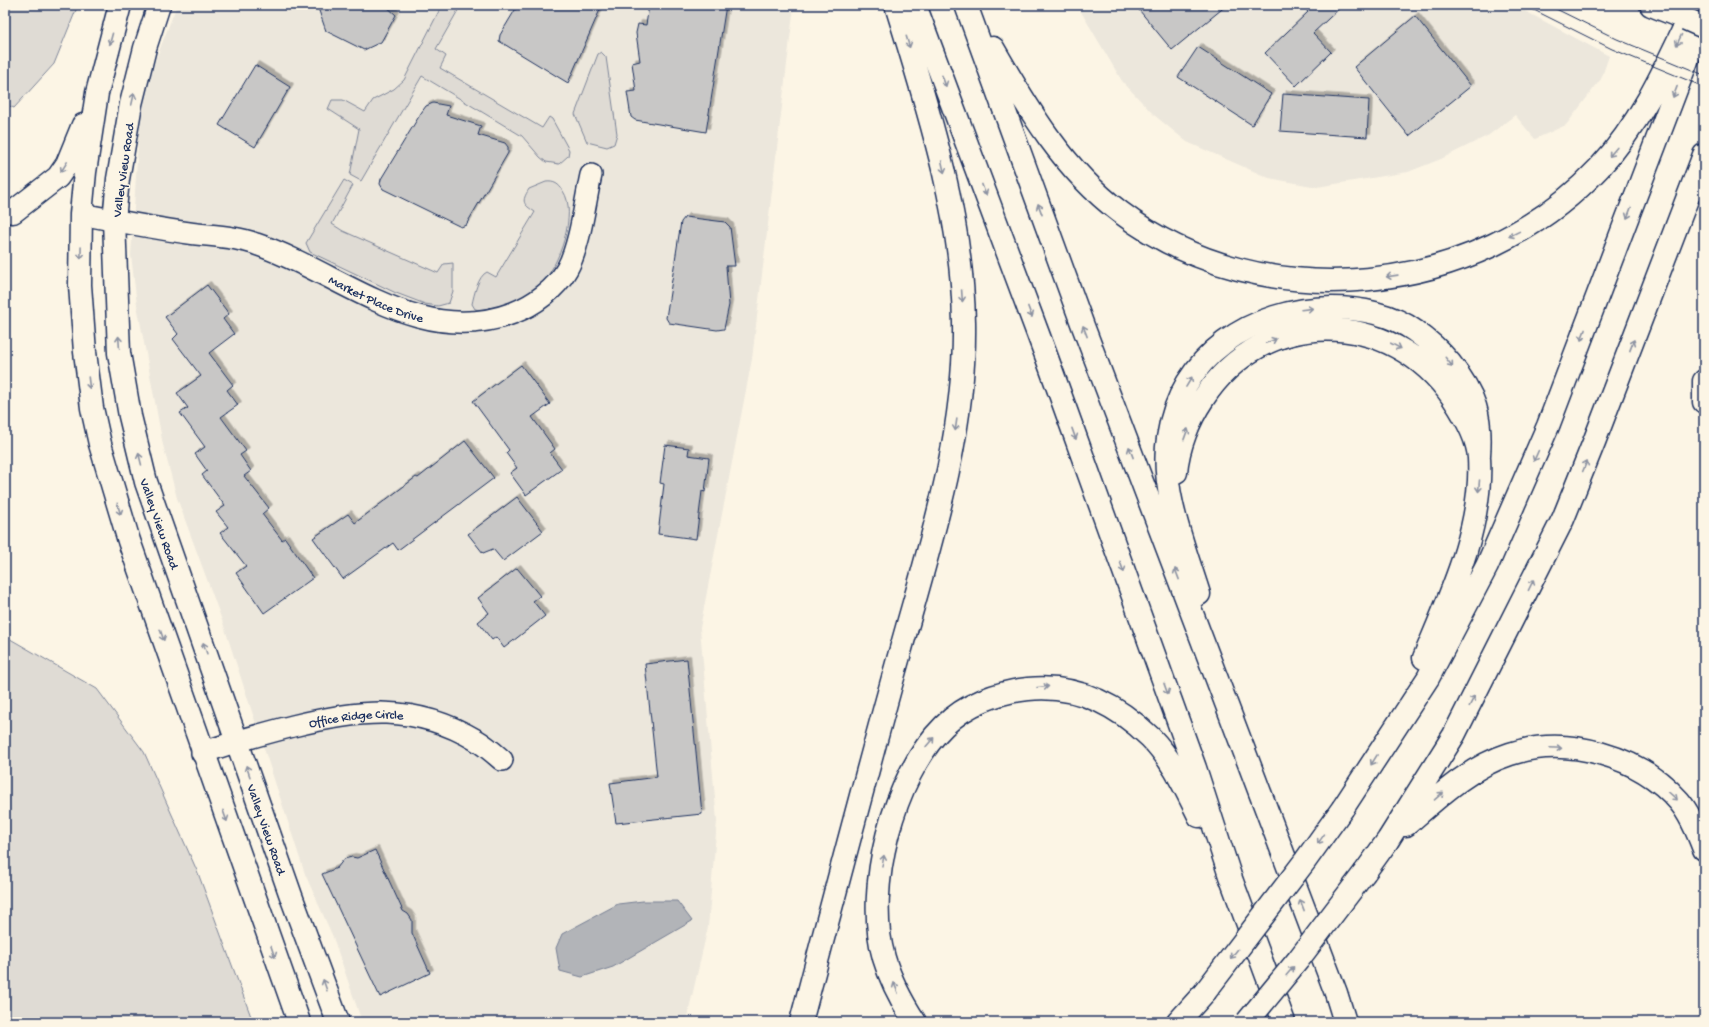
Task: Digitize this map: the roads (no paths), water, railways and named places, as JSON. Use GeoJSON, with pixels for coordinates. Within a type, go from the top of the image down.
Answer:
{"type":"FeatureCollection","features":[{"type":"Feature","properties":{"kind":"main road"},"geometry":{"type":"LineString","coordinates":[[120,5],[97,93],[85,172],[81,214],[80,284],[84,352],[92,408],[98,437],[129,541],[202,753],[299,1022]]}},
{"type":"Feature","properties":{"kind":"main road","name":"Valley View Road"},"geometry":{"type":"LineString","coordinates":[[159,5],[145,48],[131,104],[118,178],[114,220],[119,353],[130,416],[146,482],[338,1022]]}},
{"type":"Feature","properties":{"kind":"main road"},"geometry":{"type":"LineString","coordinates":[[801,1022],[871,756],[939,510],[954,445],[962,384],[964,323],[959,250],[938,145],[896,5]]}},
{"type":"Feature","properties":{"kind":"main road"},"geometry":{"type":"LineString","coordinates":[[916,5],[1047,358],[1195,768],[1230,876],[1284,1022]]}},
{"type":"Feature","properties":{"kind":"main road"},"geometry":{"type":"LineString","coordinates":[[966,5],[1061,267],[1336,993],[1344,1022]]}},
{"type":"Feature","properties":{"kind":"main road"},"geometry":{"type":"LineString","coordinates":[[974,5],[993,49],[1028,109],[1057,150],[1088,185],[1120,212],[1156,237],[1192,255],[1234,269],[1276,277],[1360,281],[1440,266],[1477,252],[1519,232],[1560,206],[1599,168],[1631,130],[1664,72],[1696,5]]}},
{"type":"Feature","properties":{"kind":"main road"},"geometry":{"type":"LineString","coordinates":[[1658,8],[1704,27]]}},
{"type":"Feature","properties":{"kind":"main road"},"geometry":{"type":"LineString","coordinates":[[1178,1022],[1205,992],[1305,861],[1343,808],[1428,678],[1487,566],[1548,426],[1704,16]]}},
{"type":"Feature","properties":{"kind":"main road"},"geometry":{"type":"LineString","coordinates":[[13,212],[51,184],[61,173],[72,152],[97,93]]}},
{"type":"Feature","properties":{"kind":"main road"},"geometry":{"type":"LineString","coordinates":[[1247,1022],[1298,960],[1365,872],[1388,840],[1454,735],[1563,519],[1704,155]]}},
{"type":"Feature","properties":{"kind":"main road"},"geometry":{"type":"LineString","coordinates":[[1265,807],[1174,514],[1177,466],[1185,435],[1196,410],[1209,389],[1228,367],[1247,353],[1267,342],[1295,332],[1318,329],[1363,333],[1386,341],[1412,355],[1443,383],[1460,408],[1471,431],[1479,455],[1477,504],[1455,583],[1395,727]]}},
{"type":"Feature","properties":{"kind":"main road"},"geometry":{"type":"LineString","coordinates":[[1704,381],[1704,402]]}},
{"type":"Feature","properties":{"kind":"main road"},"geometry":{"type":"LineString","coordinates":[[915,1022],[897,993],[884,958],[879,918],[880,878],[884,851],[888,833],[903,788],[920,753],[944,725],[972,705],[1011,691],[1049,687],[1083,693],[1119,710],[1150,738],[1176,771],[1230,876]]}},
{"type":"Feature","properties":{"kind":"main road"},"geometry":{"type":"LineString","coordinates":[[1388,840],[1447,790],[1476,770],[1510,754],[1547,747],[1582,749],[1619,759],[1652,777],[1679,801],[1697,831],[1704,849]]}},
{"type":"Feature","properties":{"kind":"main road"},"geometry":{"type":"LineString","coordinates":[[1336,993],[1354,1022]]}},
{"type":"Feature","properties":{"kind":"street","name":"Market Place Drive"},"geometry":{"type":"LineString","coordinates":[[81,214],[133,225],[227,237],[256,243],[390,307],[425,319],[459,323],[501,318],[525,309],[558,282],[568,268],[576,244],[591,175]]}},
{"type":"Feature","properties":{"kind":"street","name":"Office Ridge Circle"},"geometry":{"type":"LineString","coordinates":[[202,753],[237,741],[334,716],[362,712],[385,712],[414,717],[443,725],[476,740],[502,760]]}},
{"type":"Feature","properties":{"kind":"tram line"},"geometry":{"type":"LineString","coordinates":[[1524,5],[1612,49],[1704,87]]}},
{"type":"Feature","properties":{"kind":"tram line"},"geometry":{"type":"LineString","coordinates":[[1548,5],[1617,39],[1704,75]]}}]}
